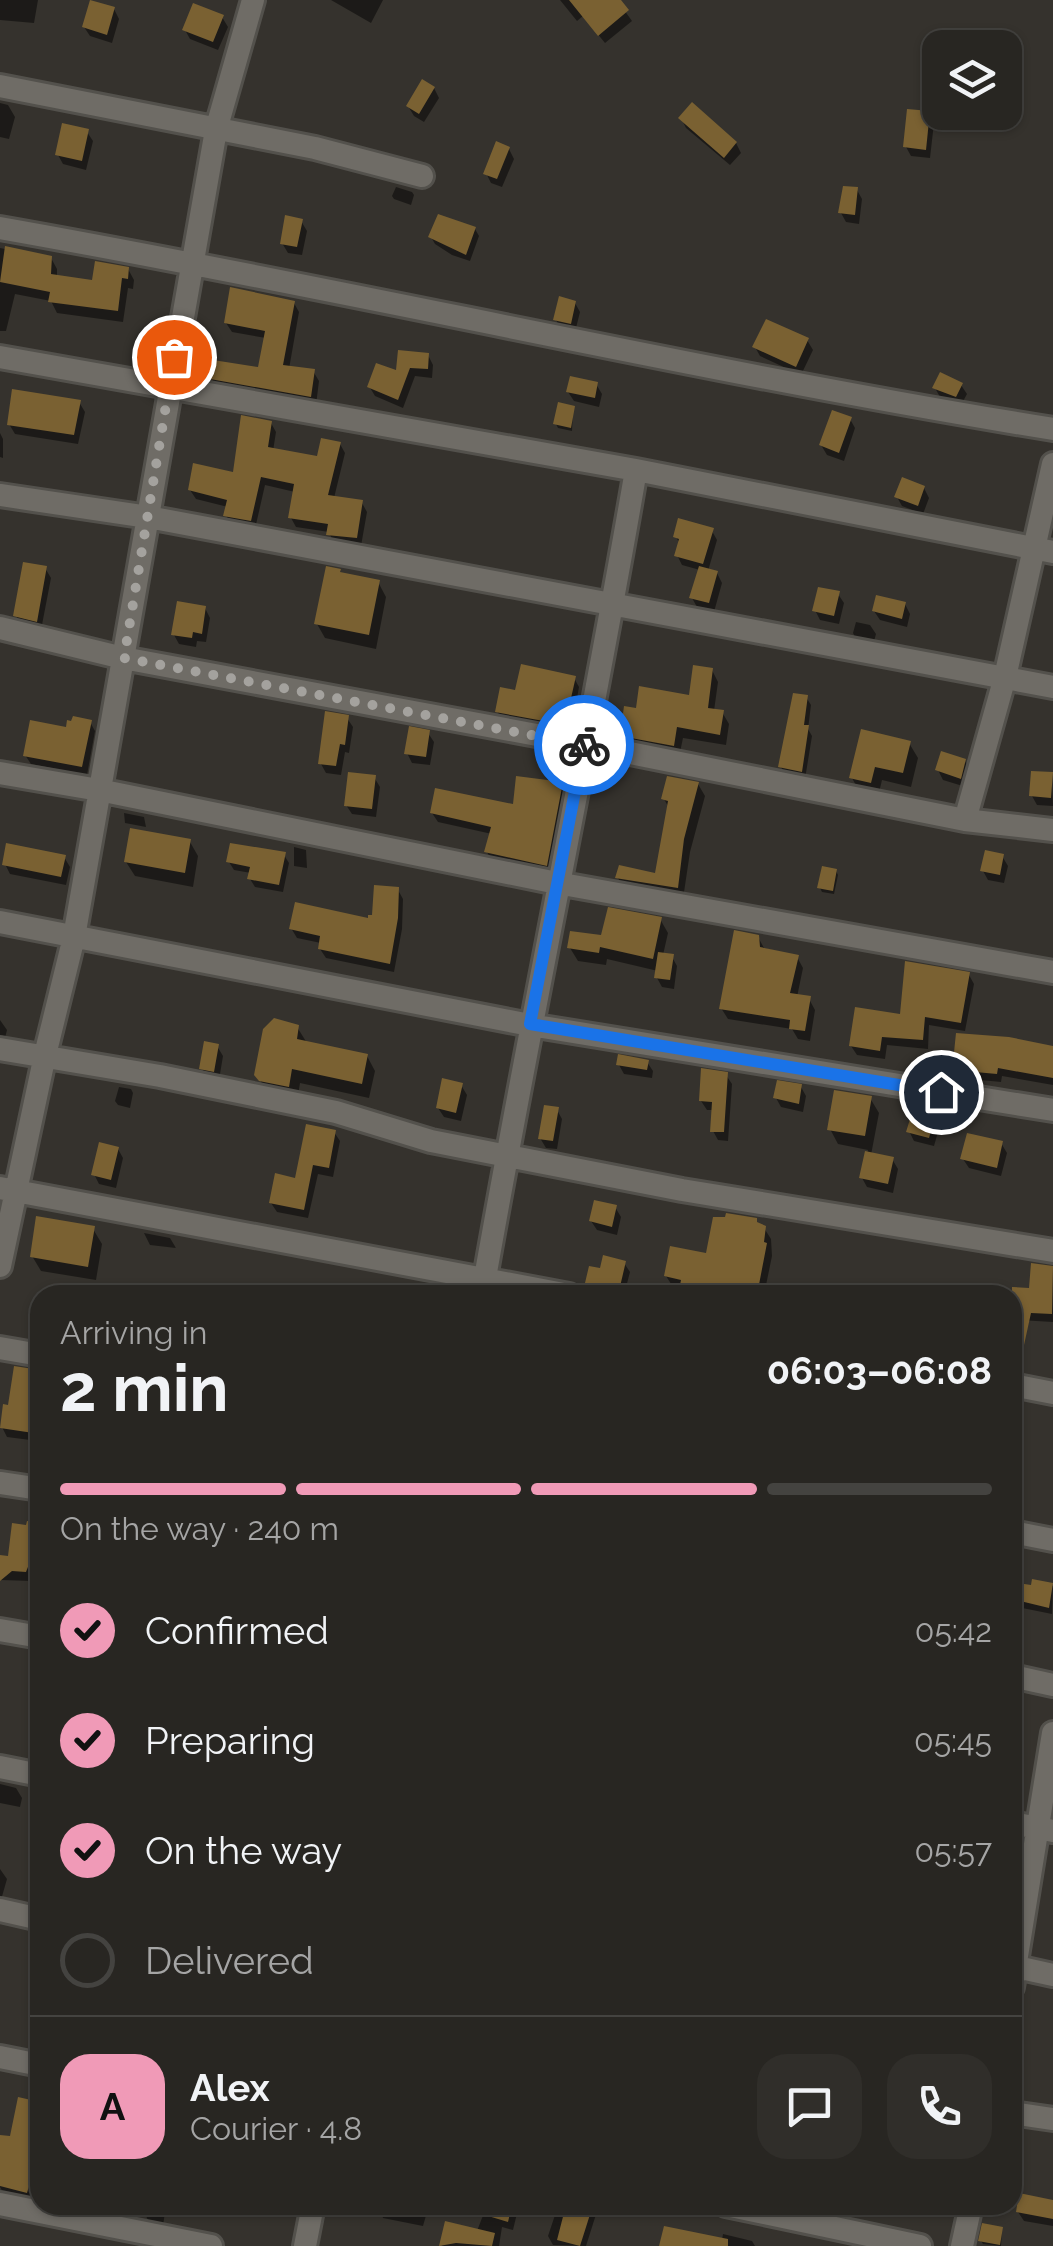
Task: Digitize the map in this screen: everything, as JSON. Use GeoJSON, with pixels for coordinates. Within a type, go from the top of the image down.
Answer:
{"type":"FeatureCollection","features":[{"type":"Feature","properties":{"kind":"street"},"geometry":{"type":"LineString","coordinates":[[0,1266],[8,1189],[74,937],[216,130],[253,0]]}},
{"type":"Feature","properties":{"kind":"street"},"geometry":{"type":"LineString","coordinates":[[0,86],[315,148],[422,176]]}},
{"type":"Feature","properties":{"kind":"street"},"geometry":{"type":"LineString","coordinates":[[0,228],[194,262],[877,400],[1053,429]]}},
{"type":"Feature","properties":{"kind":"street"},"geometry":{"type":"LineString","coordinates":[[0,357],[636,470],[1042,550]]}},
{"type":"Feature","properties":{"kind":"street"},"geometry":{"type":"LineString","coordinates":[[965,820],[1042,550],[1053,464]]}},
{"type":"Feature","properties":{"kind":"street"},"geometry":{"type":"LineString","coordinates":[[483,1285],[636,470]]}},
{"type":"Feature","properties":{"kind":"street"},"geometry":{"type":"LineString","coordinates":[[0,495],[148,518],[1053,687]]}},
{"type":"Feature","properties":{"kind":"street"},"geometry":{"type":"LineString","coordinates":[[0,628],[124,658],[965,820],[1053,830]]}},
{"type":"Feature","properties":{"kind":"street"},"geometry":{"type":"LineString","coordinates":[[0,774],[99,790],[557,884],[1053,972]]}},
{"type":"Feature","properties":{"kind":"street"},"geometry":{"type":"LineString","coordinates":[[0,922],[530,1024],[1053,1110]]}},
{"type":"Feature","properties":{"kind":"street"},"geometry":{"type":"LineString","coordinates":[[0,1049],[336,1112],[431,1141],[682,1190],[1053,1251]]}},
{"type":"Feature","properties":{"kind":"street"},"geometry":{"type":"LineString","coordinates":[[8,1189],[478,1285]]}},
{"type":"Feature","properties":{"kind":"street"},"geometry":{"type":"LineString","coordinates":[[0,1348],[30,1353]]}},
{"type":"Feature","properties":{"kind":"street"},"geometry":{"type":"LineString","coordinates":[[1022,1386],[1053,1393]]}},
{"type":"Feature","properties":{"kind":"street"},"geometry":{"type":"LineString","coordinates":[[0,1482],[30,1487]]}},
{"type":"Feature","properties":{"kind":"street"},"geometry":{"type":"LineString","coordinates":[[1022,1534],[1053,1540]]}},
{"type":"Feature","properties":{"kind":"street"},"geometry":{"type":"LineString","coordinates":[[0,1630],[30,1635]]}},
{"type":"Feature","properties":{"kind":"street"},"geometry":{"type":"LineString","coordinates":[[1022,1678],[1053,1685]]}},
{"type":"Feature","properties":{"kind":"street"},"geometry":{"type":"LineString","coordinates":[[1022,1938],[1046,1830],[1053,1733]]}},
{"type":"Feature","properties":{"kind":"street"},"geometry":{"type":"LineString","coordinates":[[0,1767],[30,1773]]}},
{"type":"Feature","properties":{"kind":"street"},"geometry":{"type":"LineString","coordinates":[[0,1910],[30,1916]]}},
{"type":"Feature","properties":{"kind":"street"},"geometry":{"type":"LineString","coordinates":[[1022,1974],[1053,1975]]}},
{"type":"Feature","properties":{"kind":"street"},"geometry":{"type":"LineString","coordinates":[[0,2057],[30,2063]]}},
{"type":"Feature","properties":{"kind":"street"},"geometry":{"type":"LineString","coordinates":[[1022,2114],[1053,2120]]}},
{"type":"Feature","properties":{"kind":"street"},"geometry":{"type":"LineString","coordinates":[[0,2204],[30,2210]]}},
{"type":"Feature","properties":{"kind":"street"},"geometry":{"type":"LineString","coordinates":[[55,2215],[210,2246]]}},
{"type":"Feature","properties":{"kind":"street"},"geometry":{"type":"LineString","coordinates":[[305,2246],[311,2215]]}},
{"type":"Feature","properties":{"kind":"street"},"geometry":{"type":"LineString","coordinates":[[773,2215],[920,2246]]}},
{"type":"Feature","properties":{"kind":"street"},"geometry":{"type":"LineString","coordinates":[[962,2246],[969,2215]]}},
{"type":"Feature","properties":{"kind":"building"},"geometry":{"type":"Polygon","coordinates":[[[90,0],[115,7],[107,35],[82,27],[90,0]]]}},
{"type":"Feature","properties":{"kind":"building"},"geometry":{"type":"Polygon","coordinates":[[[569,0],[621,0],[629,10],[598,36],[569,0]]]}},
{"type":"Feature","properties":{"kind":"building"},"geometry":{"type":"Polygon","coordinates":[[[193,3],[224,15],[213,42],[182,30],[193,3]]]}},
{"type":"Feature","properties":{"kind":"building"},"geometry":{"type":"Polygon","coordinates":[[[422,79],[435,87],[419,114],[406,106],[422,79]]]}},
{"type":"Feature","properties":{"kind":"building"},"geometry":{"type":"Polygon","coordinates":[[[692,102],[737,142],[724,158],[678,118],[692,102]]]}},
{"type":"Feature","properties":{"kind":"building"},"geometry":{"type":"Polygon","coordinates":[[[907,109],[922,110],[922,130],[928,130],[926,150],[903,147],[907,109]]]}},
{"type":"Feature","properties":{"kind":"building"},"geometry":{"type":"Polygon","coordinates":[[[62,123],[89,129],[82,161],[55,155],[62,123]]]}},
{"type":"Feature","properties":{"kind":"building"},"geometry":{"type":"Polygon","coordinates":[[[496,141],[510,147],[497,179],[483,174],[496,141]]]}},
{"type":"Feature","properties":{"kind":"building"},"geometry":{"type":"Polygon","coordinates":[[[843,186],[858,187],[855,215],[838,213],[843,186]]]}},
{"type":"Feature","properties":{"kind":"building"},"geometry":{"type":"Polygon","coordinates":[[[438,214],[476,227],[466,255],[428,237],[438,214]]]}},
{"type":"Feature","properties":{"kind":"building"},"geometry":{"type":"Polygon","coordinates":[[[285,215],[303,219],[297,247],[280,244],[285,215]]]}},
{"type":"Feature","properties":{"kind":"building"},"geometry":{"type":"Polygon","coordinates":[[[5,246],[52,256],[51,274],[92,280],[95,261],[129,267],[128,279],[122,278],[118,311],[48,302],[50,292],[0,282],[5,246]]]}},
{"type":"Feature","properties":{"kind":"building"},"geometry":{"type":"Polygon","coordinates":[[[230,287],[295,301],[283,365],[315,369],[311,397],[210,379],[213,360],[258,367],[265,331],[224,323],[230,287]]]}},
{"type":"Feature","properties":{"kind":"building"},"geometry":{"type":"Polygon","coordinates":[[[559,296],[576,301],[571,324],[553,320],[559,296]]]}},
{"type":"Feature","properties":{"kind":"building"},"geometry":{"type":"Polygon","coordinates":[[[766,319],[809,338],[796,367],[752,347],[766,319]]]}},
{"type":"Feature","properties":{"kind":"building"},"geometry":{"type":"Polygon","coordinates":[[[398,350],[429,353],[428,369],[410,368],[398,400],[367,387],[376,363],[396,370],[398,350]]]}},
{"type":"Feature","properties":{"kind":"building"},"geometry":{"type":"Polygon","coordinates":[[[940,372],[963,383],[956,397],[932,388],[940,372]]]}},
{"type":"Feature","properties":{"kind":"building"},"geometry":{"type":"Polygon","coordinates":[[[570,376],[598,382],[595,398],[566,392],[570,376]]]}},
{"type":"Feature","properties":{"kind":"building"},"geometry":{"type":"Polygon","coordinates":[[[12,389],[81,400],[74,435],[7,425],[12,389]]]}},
{"type":"Feature","properties":{"kind":"building"},"geometry":{"type":"Polygon","coordinates":[[[558,402],[575,406],[571,428],[553,424],[558,402]]]}},
{"type":"Feature","properties":{"kind":"building"},"geometry":{"type":"Polygon","coordinates":[[[832,410],[852,417],[839,453],[819,445],[832,410]]]}},
{"type":"Feature","properties":{"kind":"building"},"geometry":{"type":"Polygon","coordinates":[[[241,415],[272,421],[268,447],[317,456],[321,438],[341,442],[328,495],[363,500],[357,538],[326,535],[328,524],[288,518],[294,484],[261,477],[251,521],[223,516],[227,500],[188,490],[193,463],[233,472],[241,415]]]}},
{"type":"Feature","properties":{"kind":"building"},"geometry":{"type":"Polygon","coordinates":[[[902,477],[925,486],[918,506],[894,497],[902,477]]]}},
{"type":"Feature","properties":{"kind":"building"},"geometry":{"type":"Polygon","coordinates":[[[678,518],[714,528],[703,564],[674,556],[679,539],[673,537],[678,518]]]}},
{"type":"Feature","properties":{"kind":"building"},"geometry":{"type":"Polygon","coordinates":[[[23,562],[47,566],[37,622],[13,616],[23,562]]]}},
{"type":"Feature","properties":{"kind":"building"},"geometry":{"type":"Polygon","coordinates":[[[326,566],[380,580],[369,635],[314,624],[326,566]]]}},
{"type":"Feature","properties":{"kind":"building"},"geometry":{"type":"Polygon","coordinates":[[[699,566],[718,571],[709,603],[689,598],[699,566]]]}},
{"type":"Feature","properties":{"kind":"building"},"geometry":{"type":"Polygon","coordinates":[[[818,587],[840,591],[834,616],[812,611],[818,587]]]}},
{"type":"Feature","properties":{"kind":"building"},"geometry":{"type":"Polygon","coordinates":[[[876,595],[906,602],[902,619],[872,611],[876,595]]]}},
{"type":"Feature","properties":{"kind":"building"},"geometry":{"type":"Polygon","coordinates":[[[177,601],[206,606],[202,634],[193,632],[192,638],[171,635],[177,601]]]}},
{"type":"Feature","properties":{"kind":"building"},"geometry":{"type":"Polygon","coordinates":[[[521,664],[576,676],[567,716],[573,717],[571,726],[495,712],[500,687],[515,690],[521,664]]]}},
{"type":"Feature","properties":{"kind":"building"},"geometry":{"type":"Polygon","coordinates":[[[693,665],[713,668],[708,708],[724,710],[720,735],[677,727],[674,746],[620,736],[624,706],[636,708],[639,686],[689,695],[693,665]]]}},
{"type":"Feature","properties":{"kind":"building"},"geometry":{"type":"Polygon","coordinates":[[[793,693],[808,695],[804,725],[809,725],[802,772],[778,767],[793,693]]]}},
{"type":"Feature","properties":{"kind":"building"},"geometry":{"type":"Polygon","coordinates":[[[325,711],[349,715],[345,745],[340,744],[336,766],[318,764],[325,711]]]}},
{"type":"Feature","properties":{"kind":"building"},"geometry":{"type":"Polygon","coordinates":[[[73,716],[92,720],[82,767],[23,756],[30,720],[66,727],[73,716]]]}},
{"type":"Feature","properties":{"kind":"building"},"geometry":{"type":"Polygon","coordinates":[[[409,726],[430,730],[426,757],[404,754],[409,726]]]}},
{"type":"Feature","properties":{"kind":"building"},"geometry":{"type":"Polygon","coordinates":[[[861,729],[911,741],[903,773],[875,767],[871,783],[849,778],[861,729]]]}},
{"type":"Feature","properties":{"kind":"building"},"geometry":{"type":"Polygon","coordinates":[[[941,751],[966,759],[961,779],[935,770],[941,751]]]}},
{"type":"Feature","properties":{"kind":"building"},"geometry":{"type":"Polygon","coordinates":[[[1031,771],[1053,772],[1051,798],[1029,796],[1031,771]]]}},
{"type":"Feature","properties":{"kind":"building"},"geometry":{"type":"Polygon","coordinates":[[[348,772],[376,775],[372,809],[344,806],[348,772]]]}},
{"type":"Feature","properties":{"kind":"building"},"geometry":{"type":"Polygon","coordinates":[[[516,776],[563,782],[547,866],[484,852],[491,827],[430,813],[435,788],[513,804],[516,776]]]}},
{"type":"Feature","properties":{"kind":"building"},"geometry":{"type":"Polygon","coordinates":[[[667,776],[699,782],[684,839],[678,888],[615,878],[619,865],[655,873],[668,801],[661,799],[667,776]]]}},
{"type":"Feature","properties":{"kind":"building"},"geometry":{"type":"Polygon","coordinates":[[[130,828],[191,839],[185,873],[124,862],[130,828]]]}},
{"type":"Feature","properties":{"kind":"building"},"geometry":{"type":"Polygon","coordinates":[[[6,843],[66,855],[61,877],[2,865],[6,843]]]}},
{"type":"Feature","properties":{"kind":"building"},"geometry":{"type":"Polygon","coordinates":[[[230,843],[286,852],[279,885],[247,879],[250,867],[226,862],[230,843]]]}},
{"type":"Feature","properties":{"kind":"building"},"geometry":{"type":"Polygon","coordinates":[[[985,850],[1004,854],[1000,875],[980,871],[985,850]]]}},
{"type":"Feature","properties":{"kind":"building"},"geometry":{"type":"Polygon","coordinates":[[[822,866],[837,869],[833,891],[817,888],[822,866]]]}},
{"type":"Feature","properties":{"kind":"building"},"geometry":{"type":"Polygon","coordinates":[[[374,885],[399,887],[390,964],[318,949],[320,936],[289,929],[295,902],[368,918],[372,915],[374,885]]]}},
{"type":"Feature","properties":{"kind":"building"},"geometry":{"type":"Polygon","coordinates":[[[608,907],[662,917],[653,959],[600,947],[599,953],[567,948],[570,931],[601,935],[608,907]]]}},
{"type":"Feature","properties":{"kind":"building"},"geometry":{"type":"Polygon","coordinates":[[[734,930],[759,935],[760,947],[799,955],[790,993],[811,996],[805,1031],[789,1029],[790,1020],[719,1009],[734,930]]]}},
{"type":"Feature","properties":{"kind":"building"},"geometry":{"type":"Polygon","coordinates":[[[658,952],[674,954],[670,980],[654,978],[658,952]]]}},
{"type":"Feature","properties":{"kind":"building"},"geometry":{"type":"Polygon","coordinates":[[[905,961],[970,972],[961,1023],[925,1017],[923,1040],[882,1037],[880,1051],[849,1046],[855,1007],[900,1014],[905,961]]]}},
{"type":"Feature","properties":{"kind":"building"},"geometry":{"type":"Polygon","coordinates":[[[274,1018],[299,1025],[297,1039],[368,1054],[362,1084],[292,1069],[289,1087],[259,1081],[254,1075],[263,1029],[274,1018]]]}},
{"type":"Feature","properties":{"kind":"building"},"geometry":{"type":"Polygon","coordinates":[[[956,1033],[1009,1037],[1053,1046],[1053,1078],[998,1068],[997,1074],[964,1071],[964,1063],[953,1062],[956,1033]]]}},
{"type":"Feature","properties":{"kind":"building"},"geometry":{"type":"Polygon","coordinates":[[[204,1041],[219,1044],[214,1072],[199,1069],[204,1041]]]}},
{"type":"Feature","properties":{"kind":"building"},"geometry":{"type":"Polygon","coordinates":[[[618,1054],[649,1060],[647,1070],[616,1065],[618,1054]]]}},
{"type":"Feature","properties":{"kind":"building"},"geometry":{"type":"Polygon","coordinates":[[[701,1068],[728,1072],[724,1132],[710,1132],[712,1102],[699,1101],[701,1068]]]}},
{"type":"Feature","properties":{"kind":"building"},"geometry":{"type":"Polygon","coordinates":[[[442,1078],[463,1083],[456,1113],[436,1108],[442,1078]]]}},
{"type":"Feature","properties":{"kind":"building"},"geometry":{"type":"Polygon","coordinates":[[[777,1080],[802,1084],[799,1104],[773,1098],[777,1080]]]}},
{"type":"Feature","properties":{"kind":"building"},"geometry":{"type":"Polygon","coordinates":[[[834,1090],[872,1096],[865,1136],[827,1130],[834,1090]]]}},
{"type":"Feature","properties":{"kind":"building"},"geometry":{"type":"Polygon","coordinates":[[[915,1103],[938,1106],[929,1138],[906,1132],[915,1103]]]}},
{"type":"Feature","properties":{"kind":"building"},"geometry":{"type":"Polygon","coordinates":[[[544,1105],[559,1107],[553,1141],[538,1139],[544,1105]]]}},
{"type":"Feature","properties":{"kind":"building"},"geometry":{"type":"Polygon","coordinates":[[[306,1124],[336,1130],[329,1168],[313,1165],[304,1210],[269,1203],[275,1173],[295,1178],[306,1124]]]}},
{"type":"Feature","properties":{"kind":"building"},"geometry":{"type":"Polygon","coordinates":[[[967,1133],[1003,1141],[997,1168],[960,1159],[967,1133]]]}},
{"type":"Feature","properties":{"kind":"building"},"geometry":{"type":"Polygon","coordinates":[[[99,1142],[119,1147],[111,1180],[91,1175],[99,1142]]]}},
{"type":"Feature","properties":{"kind":"building"},"geometry":{"type":"Polygon","coordinates":[[[865,1151],[894,1157],[888,1184],[859,1178],[865,1151]]]}},
{"type":"Feature","properties":{"kind":"building"},"geometry":{"type":"Polygon","coordinates":[[[594,1200],[617,1205],[612,1227],[589,1221],[594,1200]]]}},
{"type":"Feature","properties":{"kind":"building"},"geometry":{"type":"Polygon","coordinates":[[[726,1213],[757,1218],[766,1226],[767,1243],[759,1285],[680,1285],[681,1280],[664,1276],[670,1246],[706,1253],[713,1217],[725,1217],[726,1213]]]}},
{"type":"Feature","properties":{"kind":"building"},"geometry":{"type":"Polygon","coordinates":[[[36,1216],[95,1226],[88,1267],[30,1257],[36,1216]]]}},
{"type":"Feature","properties":{"kind":"building"},"geometry":{"type":"Polygon","coordinates":[[[603,1255],[626,1261],[620,1285],[585,1283],[589,1266],[600,1268],[603,1255]]]}},
{"type":"Feature","properties":{"kind":"building"},"geometry":{"type":"Polygon","coordinates":[[[1031,1263],[1053,1266],[1052,1314],[1031,1313],[1022,1354],[1022,1288],[1029,1288],[1031,1263]]]}},
{"type":"Feature","properties":{"kind":"building"},"geometry":{"type":"Polygon","coordinates":[[[14,1366],[30,1368],[30,1432],[0,1428],[3,1404],[8,1405],[14,1366]]]}},
{"type":"Feature","properties":{"kind":"building"},"geometry":{"type":"Polygon","coordinates":[[[30,1521],[30,1562],[26,1572],[12,1571],[0,1581],[0,1555],[8,1556],[12,1523],[26,1525],[30,1521]]]}},
{"type":"Feature","properties":{"kind":"building"},"geometry":{"type":"Polygon","coordinates":[[[1032,1579],[1053,1583],[1049,1608],[1022,1601],[1022,1584],[1031,1585],[1032,1579]]]}},
{"type":"Feature","properties":{"kind":"building"},"geometry":{"type":"Polygon","coordinates":[[[18,2097],[30,2100],[27,2193],[0,2186],[0,2135],[10,2136],[18,2097]]]}},
{"type":"Feature","properties":{"kind":"building"},"geometry":{"type":"Polygon","coordinates":[[[1022,2194],[1053,2200],[1053,2219],[1022,2213],[1022,2194]]]}},
{"type":"Feature","properties":{"kind":"building"},"geometry":{"type":"Polygon","coordinates":[[[485,2215],[510,2215],[508,2222],[485,2215]]]}},
{"type":"Feature","properties":{"kind":"building"},"geometry":{"type":"Polygon","coordinates":[[[563,2215],[590,2215],[580,2246],[557,2240],[563,2215]]]}},
{"type":"Feature","properties":{"kind":"building"},"geometry":{"type":"Polygon","coordinates":[[[445,2221],[495,2233],[492,2246],[439,2246],[445,2221]]]}},
{"type":"Feature","properties":{"kind":"building"},"geometry":{"type":"Polygon","coordinates":[[[982,2223],[1003,2227],[1000,2245],[978,2241],[982,2223]]]}},
{"type":"Feature","properties":{"kind":"building"},"geometry":{"type":"Polygon","coordinates":[[[664,2226],[728,2239],[728,2246],[659,2246],[664,2226]]]}},
{"type":"Feature","properties":{"kind":"way so far"},"geometry":{"type":"LineString","coordinates":[[174,357],[124,658],[584,745]]}},
{"type":"Feature","properties":{"kind":"route"},"geometry":{"type":"LineString","coordinates":[[584,745],[530,1024],[941,1092]]}}]}
